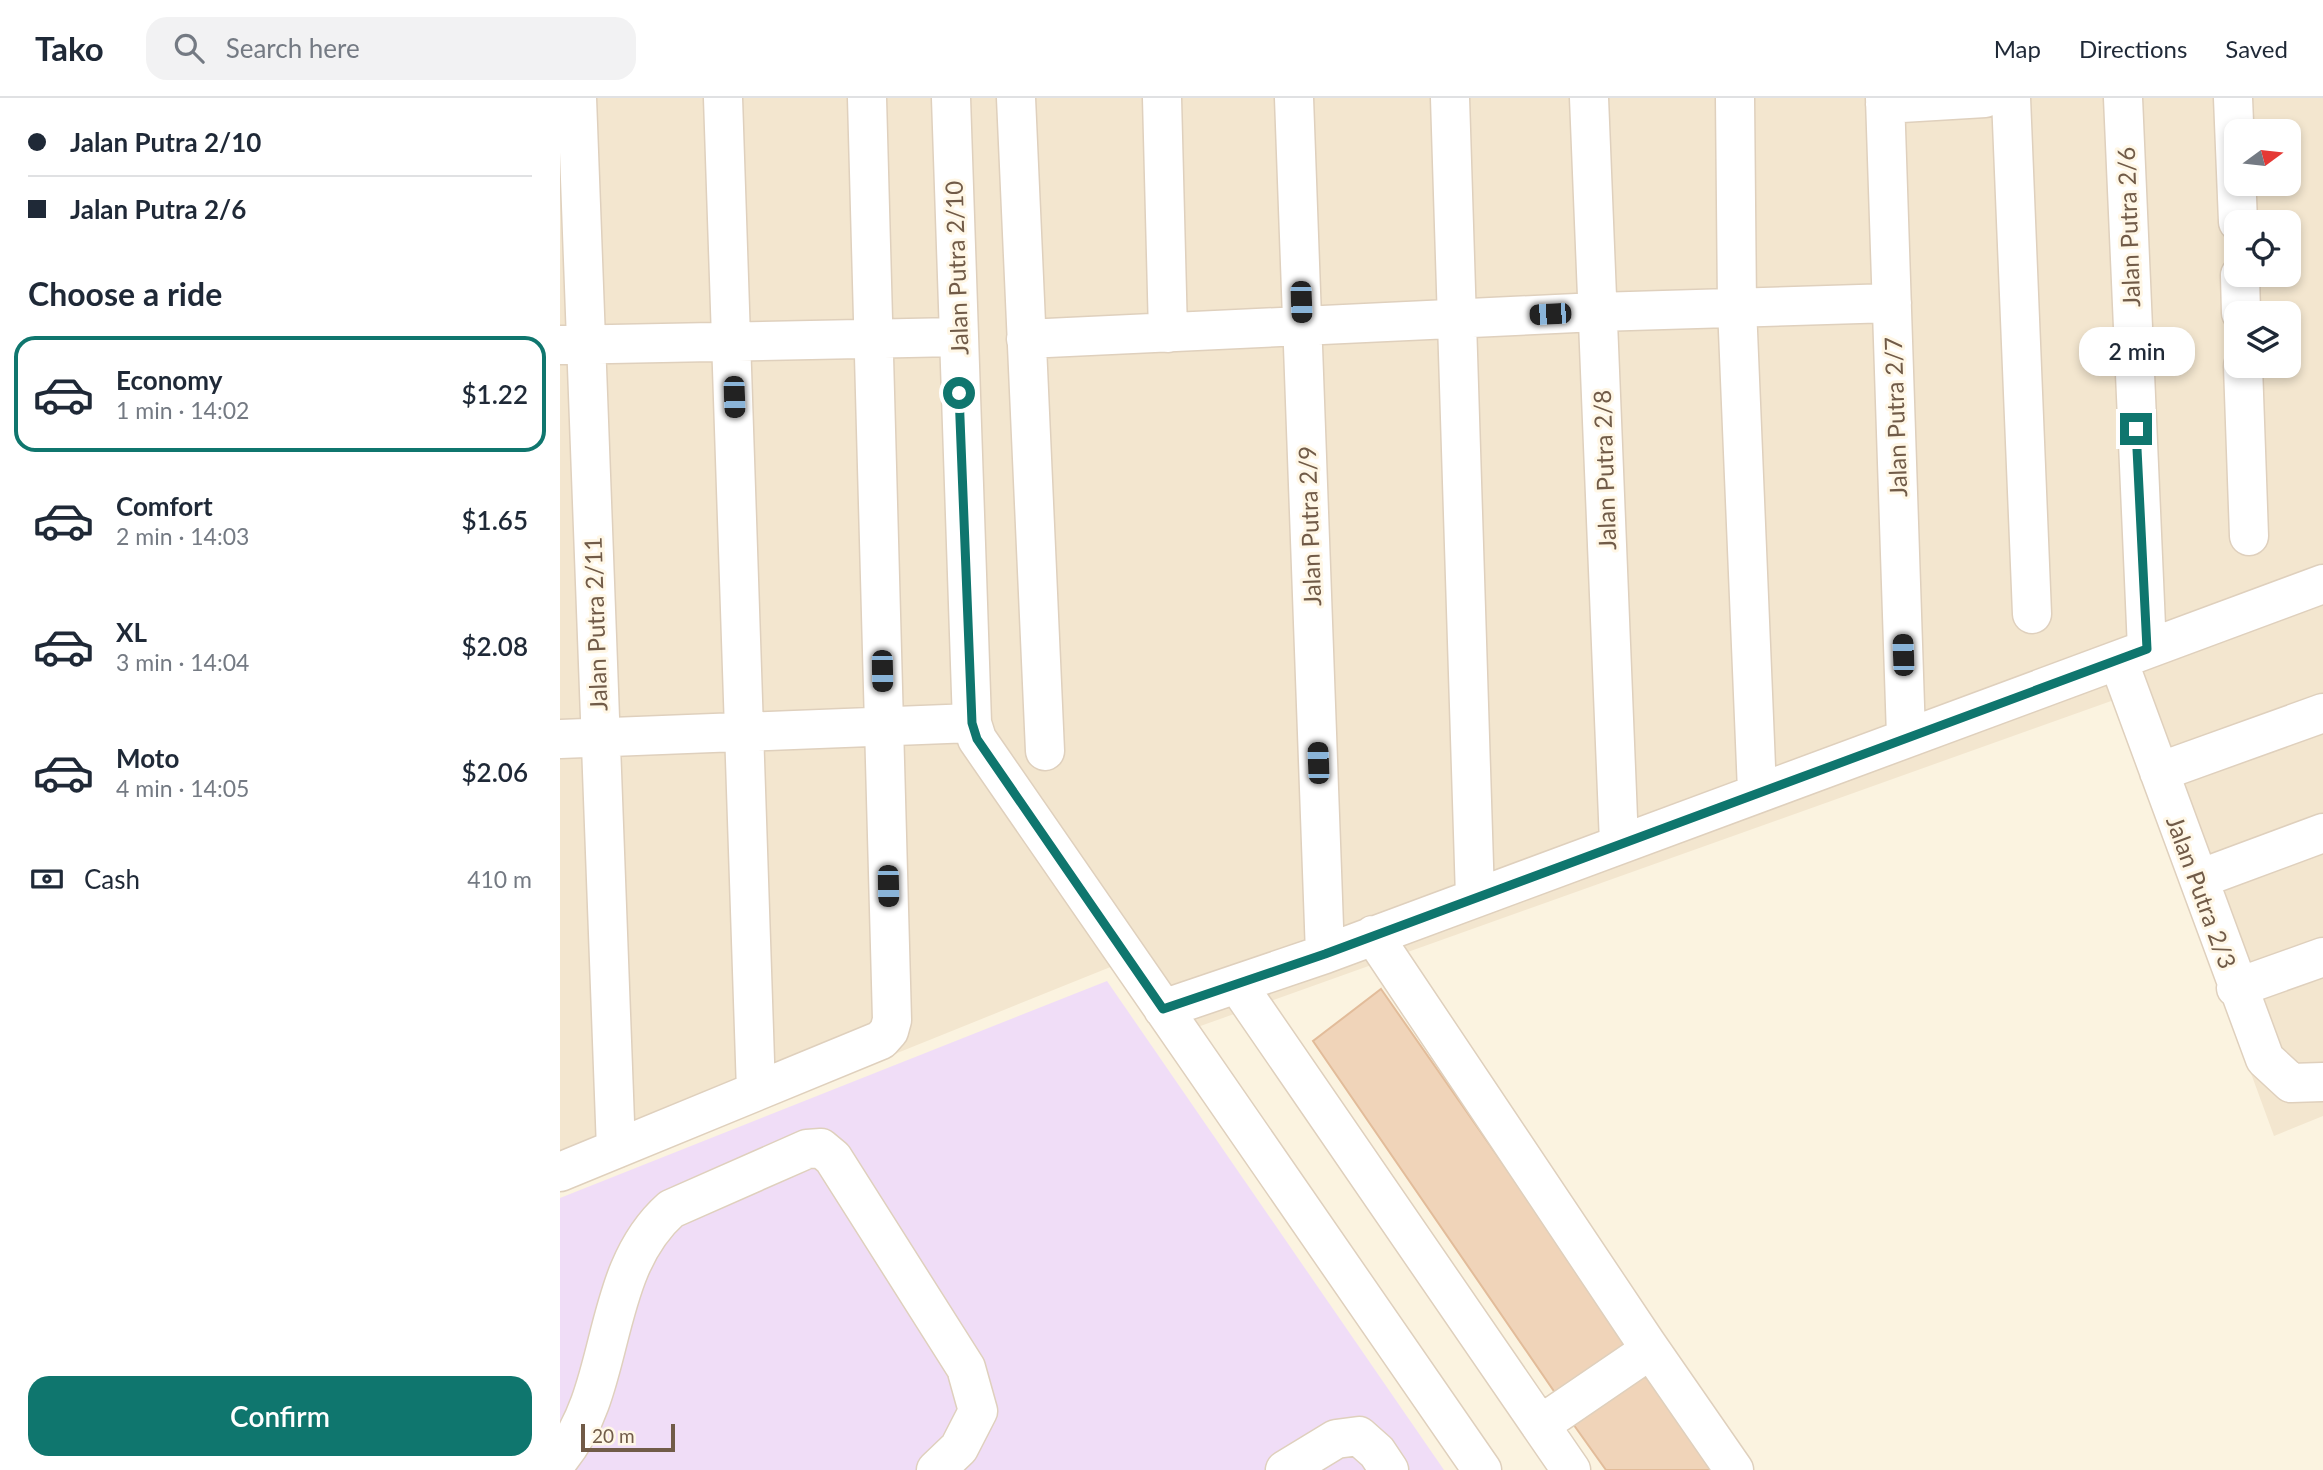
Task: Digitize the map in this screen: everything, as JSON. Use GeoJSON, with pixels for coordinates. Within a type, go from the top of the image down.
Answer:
{"type":"FeatureCollection","features":[{"type":"Feature","properties":{"kind":"street","name":"Jalan Putra 2/11"},"geometry":{"type":"LineString","coordinates":[[578,98],[572,345],[600,737],[616,1149]]}},
{"type":"Feature","properties":{"kind":"street"},"geometry":{"type":"LineString","coordinates":[[723,98],[757,1091]]}},
{"type":"Feature","properties":{"kind":"street"},"geometry":{"type":"LineString","coordinates":[[560,1172],[881,1040],[889,1031],[892,1020],[867,98]]}},
{"type":"Feature","properties":{"kind":"street","name":"Jalan Putra 2/10"},"geometry":{"type":"LineString","coordinates":[[951,98],[972,723],[986,755],[1482,1470]]}},
{"type":"Feature","properties":{"kind":"street"},"geometry":{"type":"LineString","coordinates":[[1016,98],[1045,751]]}},
{"type":"Feature","properties":{"kind":"street"},"geometry":{"type":"LineString","coordinates":[[1162,98],[1168,333]]}},
{"type":"Feature","properties":{"kind":"street","name":"Jalan Putra 2/9"},"geometry":{"type":"LineString","coordinates":[[1294,98],[1325,954]]}},
{"type":"Feature","properties":{"kind":"street"},"geometry":{"type":"LineString","coordinates":[[1450,98],[1475,897]]}},
{"type":"Feature","properties":{"kind":"street","name":"Jalan Putra 2/8"},"geometry":{"type":"LineString","coordinates":[[1589,98],[1619,843]]}},
{"type":"Feature","properties":{"kind":"street"},"geometry":{"type":"LineString","coordinates":[[1735,98],[1737,307],[1757,792]]}},
{"type":"Feature","properties":{"kind":"street"},"geometry":{"type":"LineString","coordinates":[[1885,101],[1985,98]]}},
{"type":"Feature","properties":{"kind":"street"},"geometry":{"type":"LineString","coordinates":[[2011,98],[2032,614]]}},
{"type":"Feature","properties":{"kind":"street","name":"Jalan Putra 2/6"},"geometry":{"type":"LineString","coordinates":[[2123,98],[2133,655]]}},
{"type":"Feature","properties":{"kind":"street"},"geometry":{"type":"LineString","coordinates":[[2233,98],[2238,210]]}},
{"type":"Feature","properties":{"kind":"street","name":"Jalan Putra 2/7"},"geometry":{"type":"LineString","coordinates":[[1885,101],[1906,736]]}},
{"type":"Feature","properties":{"kind":"street"},"geometry":{"type":"LineString","coordinates":[[1026,339],[1597,312],[1892,303]]}},
{"type":"Feature","properties":{"kind":"street"},"geometry":{"type":"LineString","coordinates":[[572,345],[957,337]]}},
{"type":"Feature","properties":{"kind":"street"},"geometry":{"type":"LineString","coordinates":[[2243,378],[2249,536]]}},
{"type":"Feature","properties":{"kind":"street"},"geometry":{"type":"LineString","coordinates":[[1163,1009],[1325,954],[1906,736],[2323,584]]}},
{"type":"Feature","properties":{"kind":"street","name":"Jalan Putra 2/3"},"geometry":{"type":"LineString","coordinates":[[2133,655],[2159,772],[2236,988],[2265,1059],[2291,1083],[2323,1082]]}},
{"type":"Feature","properties":{"kind":"street"},"geometry":{"type":"LineString","coordinates":[[2159,772],[2323,713]]}},
{"type":"Feature","properties":{"kind":"street"},"geometry":{"type":"LineString","coordinates":[[560,739],[972,723]]}},
{"type":"Feature","properties":{"kind":"street"},"geometry":{"type":"LineString","coordinates":[[2199,879],[2323,833]]}},
{"type":"Feature","properties":{"kind":"street"},"geometry":{"type":"LineString","coordinates":[[1373,935],[1734,1470]]}},
{"type":"Feature","properties":{"kind":"street"},"geometry":{"type":"LineString","coordinates":[[2236,988],[2323,957]]}},
{"type":"Feature","properties":{"kind":"street"},"geometry":{"type":"LineString","coordinates":[[1237,984],[1571,1470]]}},
{"type":"Feature","properties":{"kind":"street"},"geometry":{"type":"LineString","coordinates":[[560,1458],[571,1445],[596,1383],[632,1257],[657,1221],[671,1209],[807,1149],[821,1148],[833,1158],[966,1368],[978,1411],[959,1448],[936,1470]]}},
{"type":"Feature","properties":{"kind":"street"},"geometry":{"type":"LineString","coordinates":[[1540,1425],[1644,1353],[1646,1343]]}},
{"type":"Feature","properties":{"kind":"street"},"geometry":{"type":"LineString","coordinates":[[1285,1470],[1336,1439],[1359,1436],[1377,1452],[1389,1470]]}},
{"type":"Feature","properties":{"kind":"shaded area"},"geometry":{"type":"Polygon","coordinates":[[[560,98],[2323,98],[2323,1116],[2274,1136],[2114,700],[1164,1039],[1113,966],[560,1189],[560,98]]]}},
{"type":"Feature","properties":{"kind":"shaded area"},"geometry":{"type":"Polygon","coordinates":[[[1107,981],[1444,1470],[560,1470],[560,1198],[1107,981]]]}},
{"type":"Feature","properties":{"kind":"building"},"geometry":{"type":"Polygon","coordinates":[[[1381,989],[1631,1347],[1558,1397],[1313,1041],[1381,989]]]}},
{"type":"Feature","properties":{"kind":"building"},"geometry":{"type":"Polygon","coordinates":[[[1649,1368],[1720,1470],[1606,1470],[1571,1421],[1649,1368]]]}},
{"type":"Feature","properties":{"kind":"route"},"geometry":{"type":"LineString","coordinates":[[959,393],[972,723],[977,739],[1111,938],[1163,1009],[1325,954],[1665,825],[2147,649],[2136,429]]}}]}
